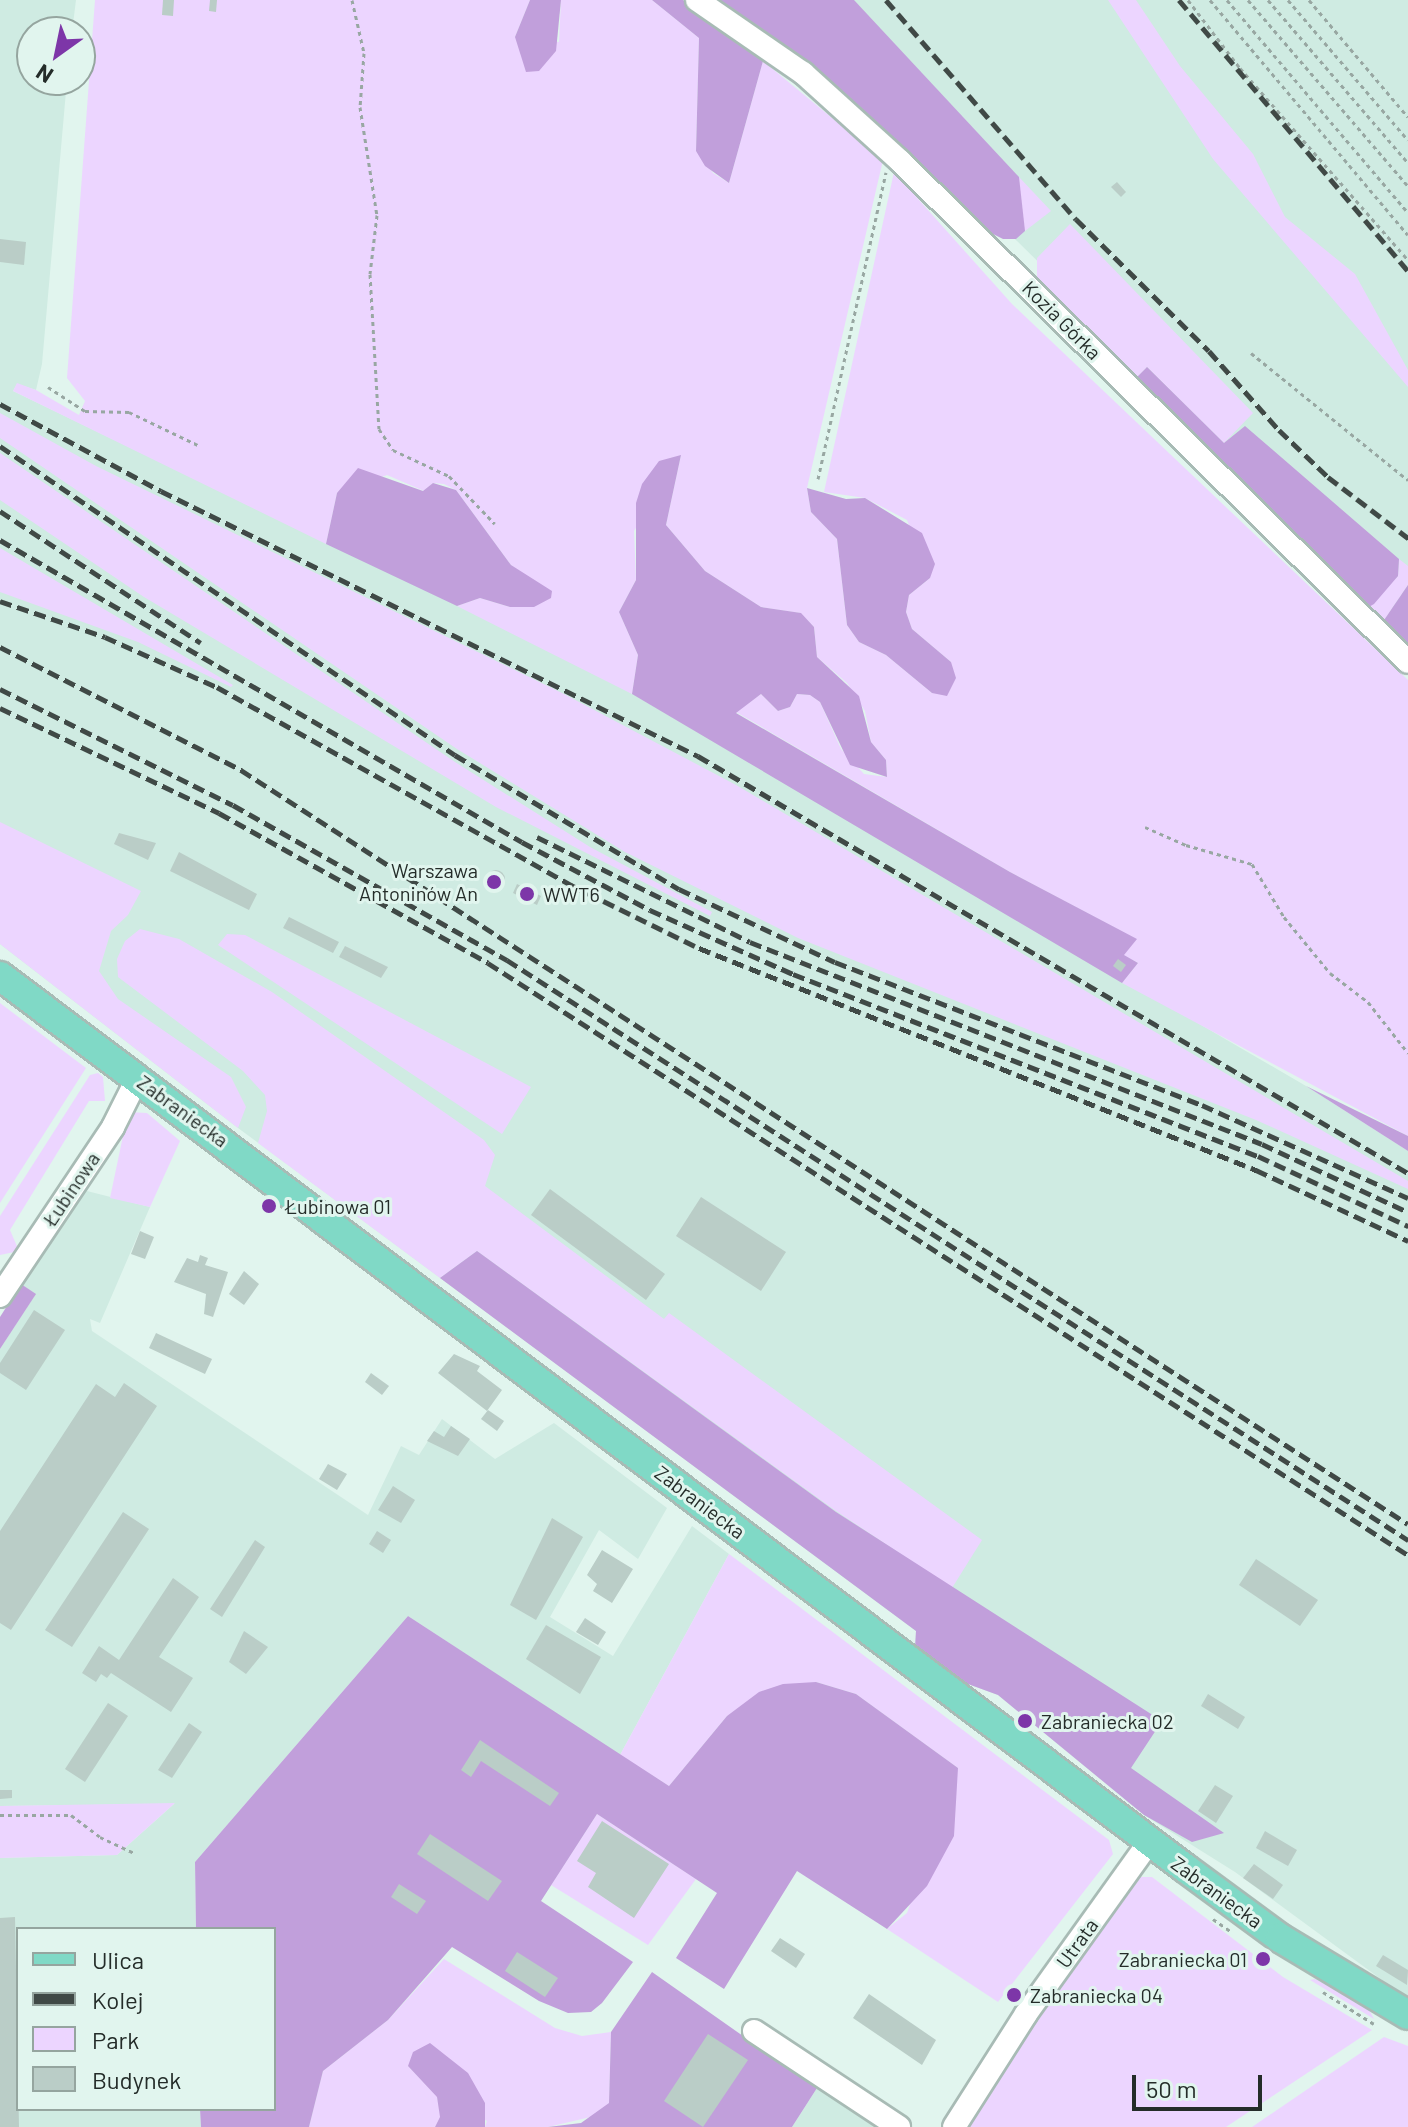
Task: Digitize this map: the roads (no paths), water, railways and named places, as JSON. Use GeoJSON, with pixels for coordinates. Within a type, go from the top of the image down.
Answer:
{"type":"FeatureCollection","features":[{"type":"Feature","properties":{"kind":"main road","name":"Zabraniecka"},"geometry":{"type":"LineString","coordinates":[[0,976],[1149,1842],[1280,1938],[1408,2015]]}},
{"type":"Feature","properties":{"kind":"street","name":"Kozia Górka"},"geometry":{"type":"LineString","coordinates":[[697,0],[803,73],[892,153],[1408,662]]}},
{"type":"Feature","properties":{"kind":"street","name":"Łubinowa"},"geometry":{"type":"LineString","coordinates":[[0,1296],[113,1127],[137,1079]]}},
{"type":"Feature","properties":{"kind":"street","name":"Utrata"},"geometry":{"type":"LineString","coordinates":[[954,2127],[1026,2014],[1149,1842]]}},
{"type":"Feature","properties":{"kind":"street"},"geometry":{"type":"LineString","coordinates":[[754,2031],[899,2127]]}},
{"type":"Feature","properties":{"kind":"railway"},"geometry":{"type":"LineString","coordinates":[[886,0],[1076,219],[1209,351],[1279,430],[1328,477],[1408,538]]}},
{"type":"Feature","properties":{"kind":"railway"},"geometry":{"type":"LineString","coordinates":[[1179,0],[1408,271]]}},
{"type":"Feature","properties":{"kind":"railway"},"geometry":{"type":"LineString","coordinates":[[0,404],[161,491],[698,756],[1408,1173]]}},
{"type":"Feature","properties":{"kind":"railway"},"geometry":{"type":"LineString","coordinates":[[0,446],[455,755],[679,889],[835,962],[1202,1105],[1408,1198]]}},
{"type":"Feature","properties":{"kind":"railway"},"geometry":{"type":"LineString","coordinates":[[0,511],[201,643]]}},
{"type":"Feature","properties":{"kind":"railway"},"geometry":{"type":"LineString","coordinates":[[0,540],[522,842],[650,910],[793,974],[1258,1156],[1408,1226]]}},
{"type":"Feature","properties":{"kind":"railway"},"geometry":{"type":"LineString","coordinates":[[0,601],[105,637],[217,687],[571,885],[699,948],[1256,1170],[1408,1241]]}},
{"type":"Feature","properties":{"kind":"railway"},"geometry":{"type":"LineString","coordinates":[[0,647],[241,770],[1408,1524]]}},
{"type":"Feature","properties":{"kind":"railway"},"geometry":{"type":"LineString","coordinates":[[0,689],[233,805],[507,960],[1408,1540]]}},
{"type":"Feature","properties":{"kind":"railway"},"geometry":{"type":"LineString","coordinates":[[0,708],[219,813],[488,963],[1408,1555]]}},
{"type":"Feature","properties":{"kind":"railway"},"geometry":{"type":"LineString","coordinates":[[537,837],[750,942],[1262,1144],[1408,1212]]}},
{"type":"Feature","properties":{"kind":"place","name":"Warszawa Antoninów An"},"geometry":{"type":"Point","coordinates":[494,882]}},
{"type":"Feature","properties":{"kind":"place","name":"WWT6"},"geometry":{"type":"Point","coordinates":[527,894]}},
{"type":"Feature","properties":{"kind":"place","name":"Łubinowa 01"},"geometry":{"type":"Point","coordinates":[269,1206]}},
{"type":"Feature","properties":{"kind":"place","name":"Zabraniecka 02"},"geometry":{"type":"Point","coordinates":[1025,1721]}},
{"type":"Feature","properties":{"kind":"place","name":"Zabraniecka 01"},"geometry":{"type":"Point","coordinates":[1263,1959]}},
{"type":"Feature","properties":{"kind":"place","name":"Zabraniecka 04"},"geometry":{"type":"Point","coordinates":[1014,1995]}}]}
